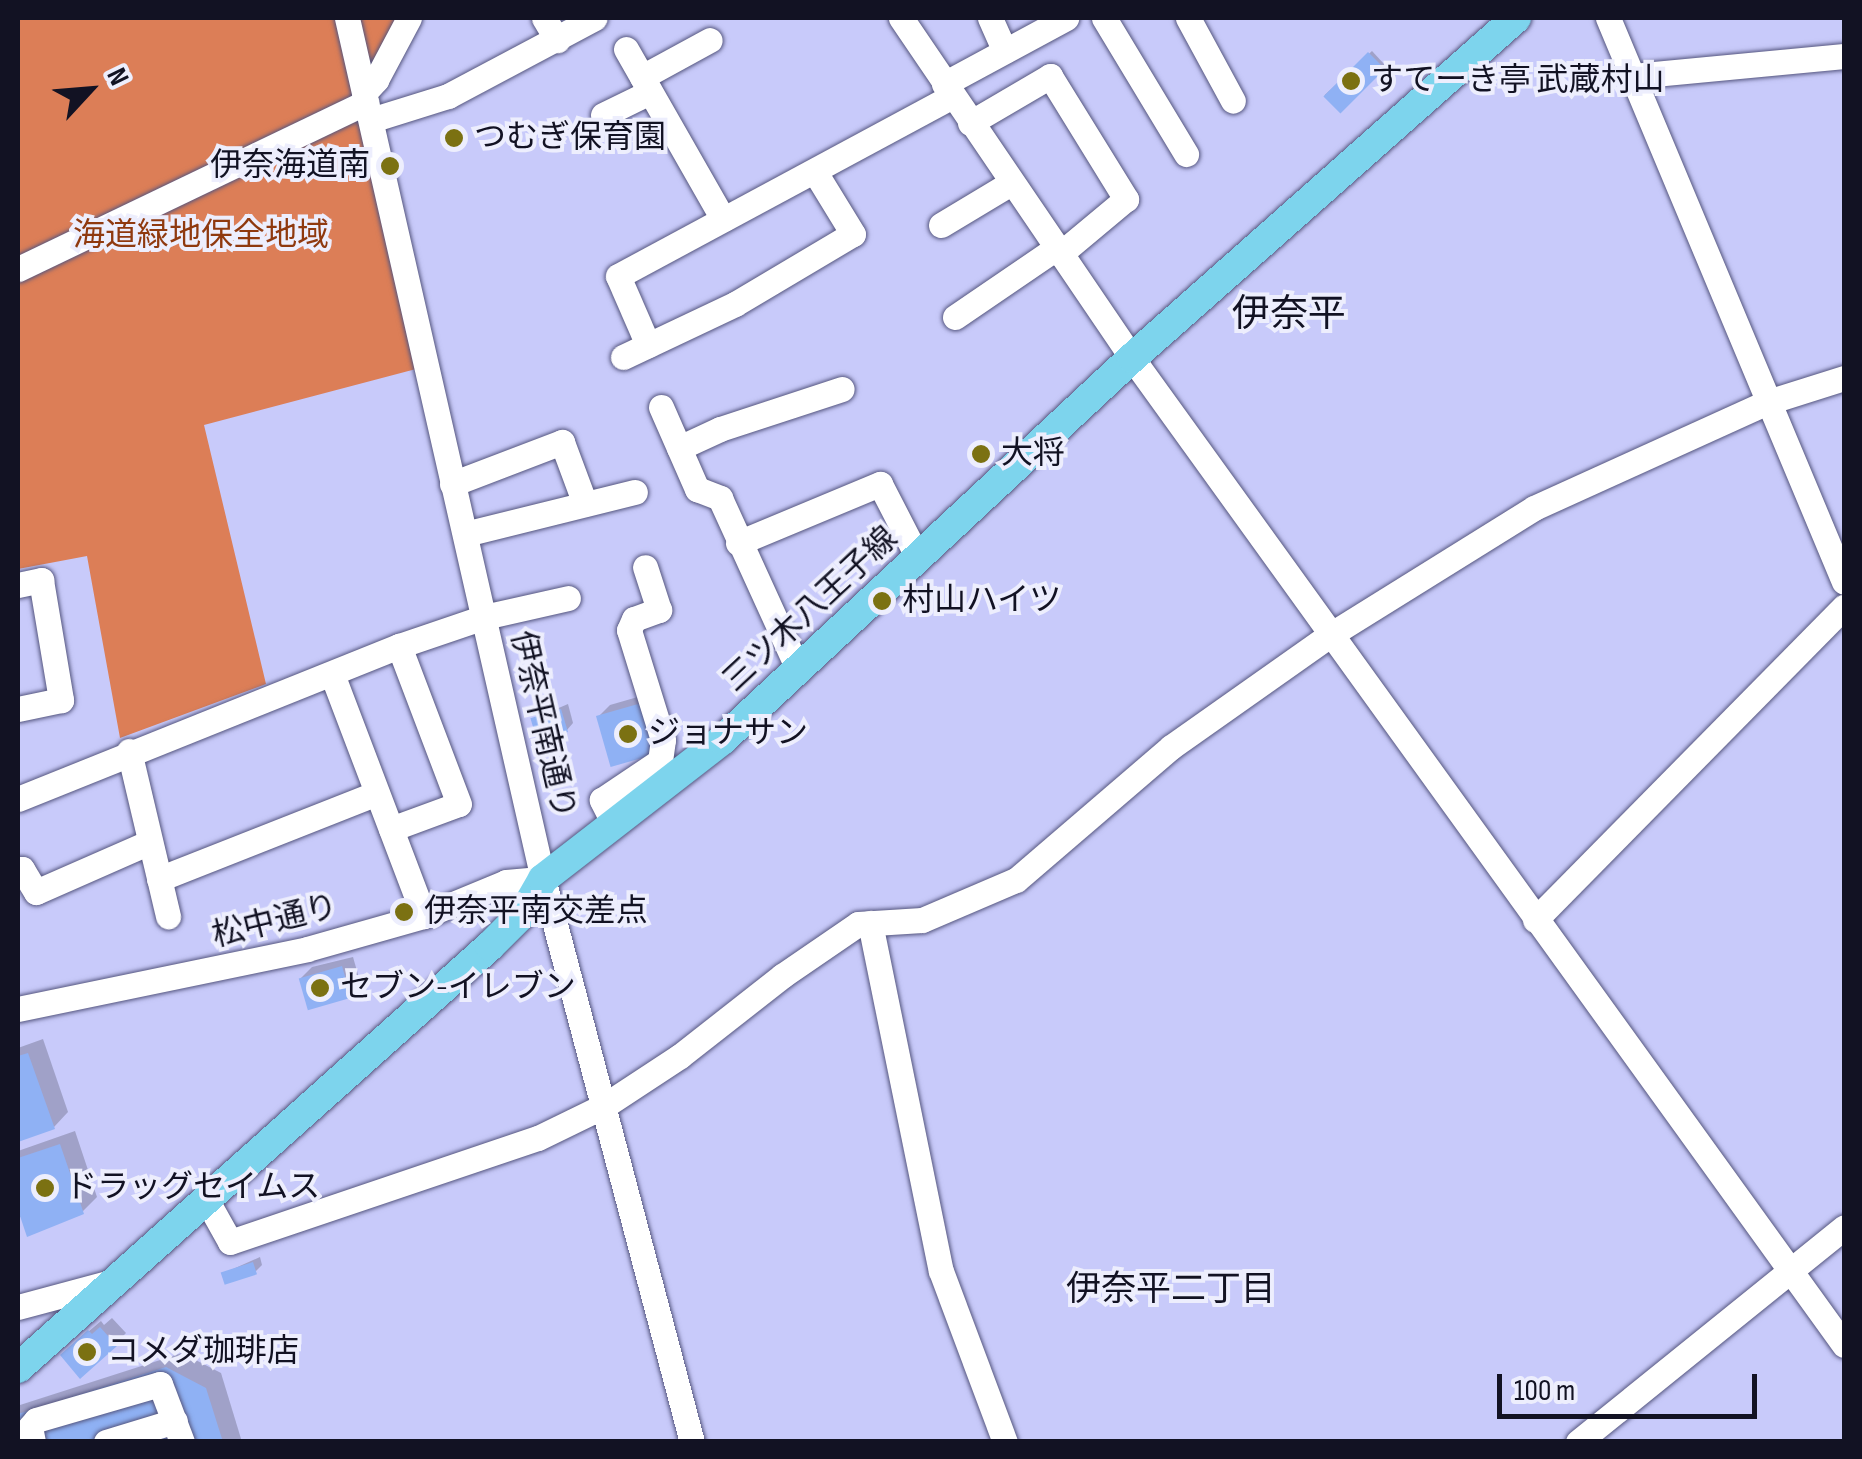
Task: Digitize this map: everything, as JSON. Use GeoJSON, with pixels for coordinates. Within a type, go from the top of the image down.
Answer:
{"type":"FeatureCollection","features":[{"type":"Feature","properties":{"kind":"main road","name":"三ツ木八王子線"},"geometry":{"type":"LineString","coordinates":[[18,1368],[490,946],[524,912],[543,879],[722,740],[1132,358],[1516,18]]}},
{"type":"Feature","properties":{"kind":"street","name":"伊奈平南通り"},"geometry":{"type":"LineString","coordinates":[[347,18],[543,879],[692,1442]]}},
{"type":"Feature","properties":{"kind":"street"},"geometry":{"type":"LineString","coordinates":[[367,105],[409,18]]}},
{"type":"Feature","properties":{"kind":"street"},"geometry":{"type":"LineString","coordinates":[[18,269],[367,105],[448,96],[550,29],[596,18]]}},
{"type":"Feature","properties":{"kind":"street"},"geometry":{"type":"LineString","coordinates":[[901,18],[1132,358],[1844,1346]]}},
{"type":"Feature","properties":{"kind":"street"},"geometry":{"type":"LineString","coordinates":[[990,18],[1005,51]]}},
{"type":"Feature","properties":{"kind":"street"},"geometry":{"type":"LineString","coordinates":[[648,345],[618,276],[815,172],[1005,51],[1066,18]]}},
{"type":"Feature","properties":{"kind":"street"},"geometry":{"type":"LineString","coordinates":[[1104,18],[1186,154]]}},
{"type":"Feature","properties":{"kind":"street"},"geometry":{"type":"LineString","coordinates":[[1188,18],[1233,101]]}},
{"type":"Feature","properties":{"kind":"street"},"geometry":{"type":"LineString","coordinates":[[1608,18],[1844,582]]}},
{"type":"Feature","properties":{"kind":"street"},"geometry":{"type":"LineString","coordinates":[[604,116],[710,40]]}},
{"type":"Feature","properties":{"kind":"street"},"geometry":{"type":"LineString","coordinates":[[626,48],[723,219]]}},
{"type":"Feature","properties":{"kind":"street"},"geometry":{"type":"LineString","coordinates":[[1633,76],[1844,56]]}},
{"type":"Feature","properties":{"kind":"street"},"geometry":{"type":"LineString","coordinates":[[955,316],[1058,251],[1126,200],[1050,76],[970,123]]}},
{"type":"Feature","properties":{"kind":"street"},"geometry":{"type":"LineString","coordinates":[[623,357],[735,304],[852,234],[815,172]]}},
{"type":"Feature","properties":{"kind":"street"},"geometry":{"type":"LineString","coordinates":[[941,225],[1010,183]]}},
{"type":"Feature","properties":{"kind":"street"},"geometry":{"type":"LineString","coordinates":[[206,1200],[230,1242],[538,1138],[604,1106],[680,1056],[782,976],[858,924],[922,920],[1016,880],[1171,747],[1330,635],[1534,508],[1768,402],[1844,378]]}},
{"type":"Feature","properties":{"kind":"street"},"geometry":{"type":"LineString","coordinates":[[679,448],[720,429],[842,388]]}},
{"type":"Feature","properties":{"kind":"street"},"geometry":{"type":"LineString","coordinates":[[662,407],[696,488],[720,498],[799,670]]}},
{"type":"Feature","properties":{"kind":"street"},"geometry":{"type":"LineString","coordinates":[[452,484],[562,442],[585,504]]}},
{"type":"Feature","properties":{"kind":"street"},"geometry":{"type":"LineString","coordinates":[[738,544],[880,484],[918,558]]}},
{"type":"Feature","properties":{"kind":"street"},"geometry":{"type":"LineString","coordinates":[[465,534],[636,492]]}},
{"type":"Feature","properties":{"kind":"street"},"geometry":{"type":"LineString","coordinates":[[613,822],[602,800],[660,761],[663,740],[629,630],[634,619],[659,610],[645,567]]}},
{"type":"Feature","properties":{"kind":"street"},"geometry":{"type":"LineString","coordinates":[[18,585],[40,580],[61,700],[18,709]]}},
{"type":"Feature","properties":{"kind":"street"},"geometry":{"type":"LineString","coordinates":[[18,800],[129,751],[399,646],[484,616],[568,599]]}},
{"type":"Feature","properties":{"kind":"street"},"geometry":{"type":"LineString","coordinates":[[1536,920],[1844,607]]}},
{"type":"Feature","properties":{"kind":"street"},"geometry":{"type":"LineString","coordinates":[[391,829],[458,804],[399,646]]}},
{"type":"Feature","properties":{"kind":"street"},"geometry":{"type":"LineString","coordinates":[[332,674],[424,916]]}},
{"type":"Feature","properties":{"kind":"street"},"geometry":{"type":"LineString","coordinates":[[129,751],[168,916]]}},
{"type":"Feature","properties":{"kind":"street"},"geometry":{"type":"LineString","coordinates":[[159,879],[377,792]]}},
{"type":"Feature","properties":{"kind":"street"},"geometry":{"type":"LineString","coordinates":[[18,869],[36,892],[150,842]]}},
{"type":"Feature","properties":{"kind":"street","name":"松中通り"},"geometry":{"type":"LineString","coordinates":[[18,1009],[195,975],[424,916],[506,882],[543,879]]}},
{"type":"Feature","properties":{"kind":"street"},"geometry":{"type":"LineString","coordinates":[[870,923],[941,1271],[1006,1442]]}},
{"type":"Feature","properties":{"kind":"street"},"geometry":{"type":"LineString","coordinates":[[1578,1442],[1794,1272],[1844,1227]]}},
{"type":"Feature","properties":{"kind":"street"},"geometry":{"type":"LineString","coordinates":[[18,1307],[115,1281]]}},
{"type":"Feature","properties":{"kind":"street"},"geometry":{"type":"LineString","coordinates":[[33,1442],[30,1428],[36,1420],[155,1385],[165,1389],[178,1431],[106,1442]]}},
{"type":"Feature","properties":{"kind":"green space","name":"海道緑地保全地域"},"geometry":{"type":"Polygon","coordinates":[[[18,18],[400,18],[357,95],[416,369],[204,425],[266,684],[120,738],[87,556],[18,569],[18,18]]]}},
{"type":"Feature","properties":{"kind":"building","name":"すてーき亭 武蔵村山"},"geometry":{"type":"Polygon","coordinates":[[[1368,52],[1385,69],[1340,114],[1323,97],[1368,52]]]}},
{"type":"Feature","properties":{"kind":"building","name":"ジョナサン"},"geometry":{"type":"Polygon","coordinates":[[[645,702],[660,753],[611,767],[596,716],[645,702]]]}},
{"type":"Feature","properties":{"kind":"building"},"geometry":{"type":"Polygon","coordinates":[[[561,709],[568,732],[537,741],[530,718],[561,709]]]}},
{"type":"Feature","properties":{"kind":"building"},"geometry":{"type":"Polygon","coordinates":[[[342,966],[351,998],[308,1010],[299,978],[342,966]]]}},
{"type":"Feature","properties":{"kind":"building"},"geometry":{"type":"Polygon","coordinates":[[[28,1053],[55,1129],[18,1142],[18,1056],[28,1053]]]}},
{"type":"Feature","properties":{"kind":"building"},"geometry":{"type":"Polygon","coordinates":[[[60,1144],[84,1214],[27,1237],[18,1210],[18,1158],[60,1144]]]}},
{"type":"Feature","properties":{"kind":"building"},"geometry":{"type":"Polygon","coordinates":[[[253,1262],[257,1274],[225,1285],[221,1273],[253,1262]]]}},
{"type":"Feature","properties":{"kind":"building"},"geometry":{"type":"Polygon","coordinates":[[[100,1327],[117,1346],[80,1379],[60,1355],[88,1330],[92,1334],[100,1327]]]}},
{"type":"Feature","properties":{"kind":"building"},"geometry":{"type":"Polygon","coordinates":[[[166,1367],[206,1388],[223,1442],[18,1442],[18,1414],[166,1367]]]}},
{"type":"Feature","properties":{"kind":"place","name":"すてーき亭 武蔵村山"},"geometry":{"type":"Point","coordinates":[1351,81]}},
{"type":"Feature","properties":{"kind":"place","name":"つむぎ保育園"},"geometry":{"type":"Point","coordinates":[454,138]}},
{"type":"Feature","properties":{"kind":"place","name":"伊奈海道南"},"geometry":{"type":"Point","coordinates":[390,166]}},
{"type":"Feature","properties":{"kind":"place","name":"大将"},"geometry":{"type":"Point","coordinates":[981,454]}},
{"type":"Feature","properties":{"kind":"place","name":"村山ハイツ"},"geometry":{"type":"Point","coordinates":[882,601]}},
{"type":"Feature","properties":{"kind":"place","name":"ジョナサン"},"geometry":{"type":"Point","coordinates":[628,734]}},
{"type":"Feature","properties":{"kind":"place","name":"伊奈平南交差点"},"geometry":{"type":"Point","coordinates":[404,912]}},
{"type":"Feature","properties":{"kind":"place","name":"セブン-イレブン"},"geometry":{"type":"Point","coordinates":[320,988]}},
{"type":"Feature","properties":{"kind":"place","name":"ドラッグセイムス"},"geometry":{"type":"Point","coordinates":[45,1188]}},
{"type":"Feature","properties":{"kind":"place","name":"コメダ珈琲店"},"geometry":{"type":"Point","coordinates":[87,1352]}},
{"type":"Feature","properties":{"kind":"district","name":"伊奈平"},"geometry":{"type":"Point","coordinates":[1289,315]}},
{"type":"Feature","properties":{"kind":"district","name":"伊奈平二丁目"},"geometry":{"type":"Point","coordinates":[1171,1290]}}]}
